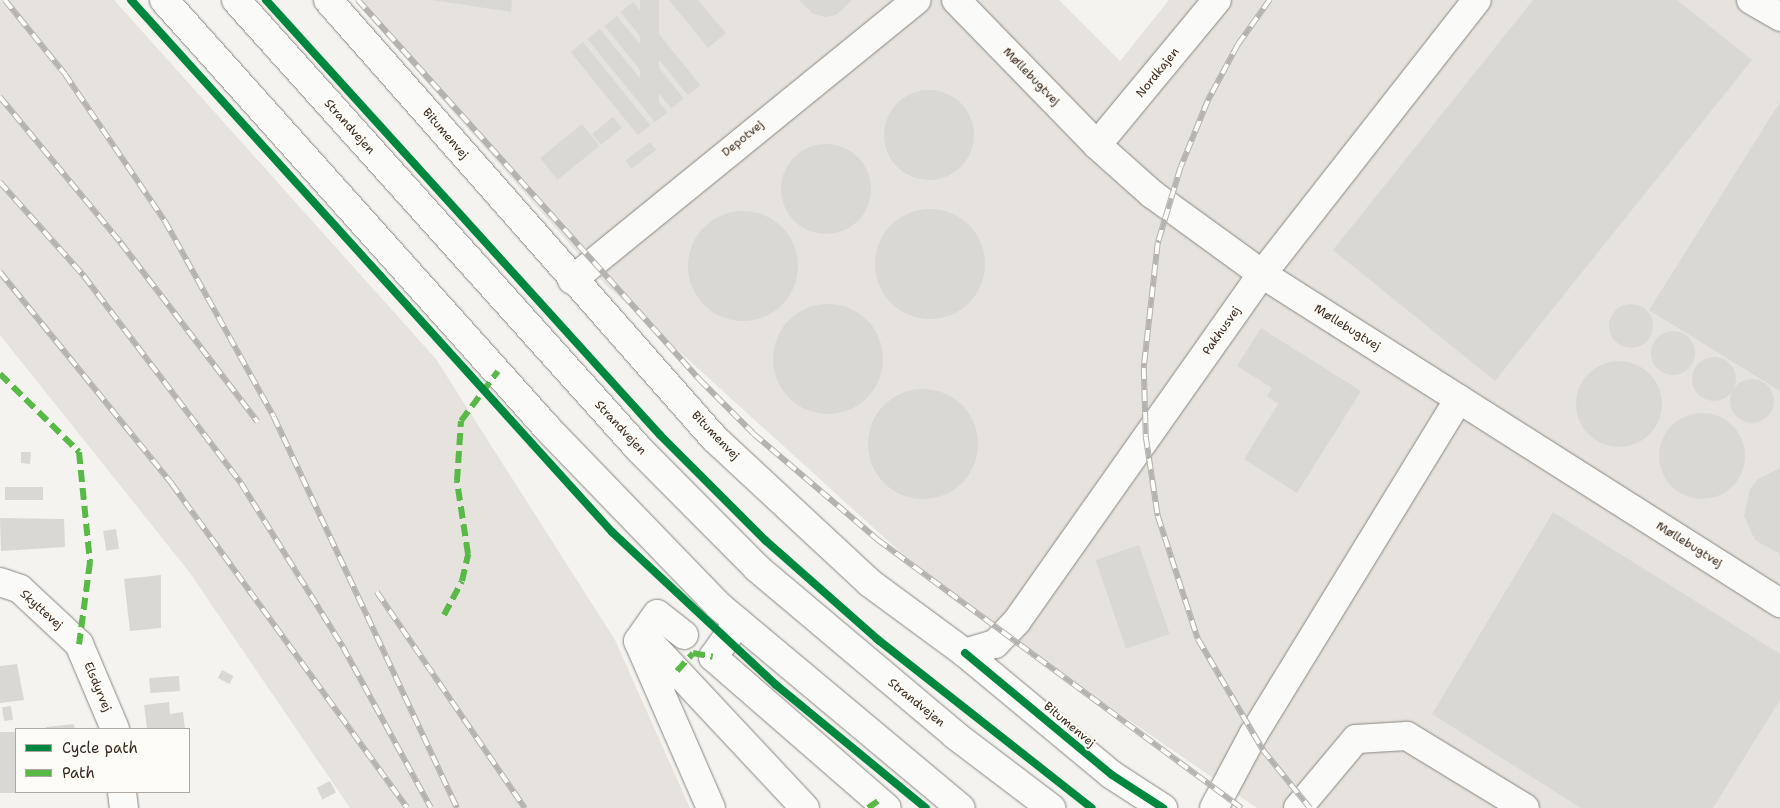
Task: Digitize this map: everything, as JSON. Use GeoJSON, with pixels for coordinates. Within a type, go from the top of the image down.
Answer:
{"type":"FeatureCollection","features":[{"type":"Feature","properties":{"kind":"street"},"geometry":{"type":"LineString","coordinates":[[164,0],[550,430],[738,622],[961,808]]}},
{"type":"Feature","properties":{"kind":"street","name":"Strandvejen"},"geometry":{"type":"LineString","coordinates":[[236,0],[619,427],[757,568],[955,735],[1051,808]]}},
{"type":"Feature","properties":{"kind":"street","name":"Bitumenvej"},"geometry":{"type":"LineString","coordinates":[[328,0],[572,280],[714,438],[870,583],[965,653],[1112,775],[1163,808]]}},
{"type":"Feature","properties":{"kind":"street","name":"Depotvej"},"geometry":{"type":"LineString","coordinates":[[572,280],[916,0]]}},
{"type":"Feature","properties":{"kind":"street","name":"Møllebugtvej"},"geometry":{"type":"LineString","coordinates":[[956,0],[1097,144],[1152,194],[1262,274],[1780,603]]}},
{"type":"Feature","properties":{"kind":"street","name":"Nordkajen"},"geometry":{"type":"LineString","coordinates":[[1097,144],[1217,0]]}},
{"type":"Feature","properties":{"kind":"street","name":"Pakhusvej"},"geometry":{"type":"LineString","coordinates":[[965,653],[995,644],[1016,620],[1262,274],[1477,0]]}},
{"type":"Feature","properties":{"kind":"street"},"geometry":{"type":"LineString","coordinates":[[1751,0],[1780,17]]}},
{"type":"Feature","properties":{"kind":"street"},"geometry":{"type":"LineString","coordinates":[[1214,808],[1253,735],[1459,399]]}},
{"type":"Feature","properties":{"kind":"street","name":"Skyttevej"},"geometry":{"type":"LineString","coordinates":[[0,582],[20,589],[79,644]]}},
{"type":"Feature","properties":{"kind":"street"},"geometry":{"type":"LineString","coordinates":[[684,635],[657,614],[638,641],[711,808]]}},
{"type":"Feature","properties":{"kind":"street"},"geometry":{"type":"LineString","coordinates":[[738,622],[713,656],[886,808]]}},
{"type":"Feature","properties":{"kind":"street"},"geometry":{"type":"LineString","coordinates":[[642,634],[805,808]]}},
{"type":"Feature","properties":{"kind":"street","name":"Elsdyrvej"},"geometry":{"type":"LineString","coordinates":[[79,644],[115,728]]}},
{"type":"Feature","properties":{"kind":"street"},"geometry":{"type":"LineString","coordinates":[[1298,808],[1356,739],[1407,736],[1525,808]]}},
{"type":"Feature","properties":{"kind":"street"},"geometry":{"type":"LineString","coordinates":[[122,793],[124,808]]}},
{"type":"Feature","properties":{"kind":"shaded area"},"geometry":{"type":"Polygon","coordinates":[[[0,0],[114,0],[436,359],[615,640],[690,808],[350,808],[190,573],[0,335],[0,0]]]}},
{"type":"Feature","properties":{"kind":"shaded area"},"geometry":{"type":"Polygon","coordinates":[[[354,0],[1059,0],[1120,61],[1169,0],[1780,0],[1780,808],[1257,808],[952,599],[606,285],[354,0]]]}},
{"type":"Feature","properties":{"kind":"building"},"geometry":{"type":"Polygon","coordinates":[[[432,0],[512,0],[511,12],[432,0]]]}},
{"type":"Feature","properties":{"kind":"building"},"geometry":{"type":"Polygon","coordinates":[[[640,0],[659,0],[659,103],[640,103],[640,0]]]}},
{"type":"Feature","properties":{"kind":"building"},"geometry":{"type":"Polygon","coordinates":[[[669,0],[698,0],[726,33],[708,48],[669,0]]]}},
{"type":"Feature","properties":{"kind":"building"},"geometry":{"type":"Polygon","coordinates":[[[799,0],[852,0],[836,15],[825,17],[813,14],[799,0]]]}},
{"type":"Feature","properties":{"kind":"building"},"geometry":{"type":"Polygon","coordinates":[[[1533,0],[1677,0],[1752,60],[1495,381],[1333,250],[1533,0]]]}},
{"type":"Feature","properties":{"kind":"building"},"geometry":{"type":"Polygon","coordinates":[[[633,2],[700,85],[688,95],[621,12],[633,2]]]}},
{"type":"Feature","properties":{"kind":"building"},"geometry":{"type":"Polygon","coordinates":[[[617,16],[684,98],[671,108],[605,26],[617,16]]]}},
{"type":"Feature","properties":{"kind":"building"},"geometry":{"type":"Polygon","coordinates":[[[600,29],[667,112],[655,122],[588,39],[600,29]]]}},
{"type":"Feature","properties":{"kind":"building"},"geometry":{"type":"Polygon","coordinates":[[[583,42],[650,125],[638,135],[571,52],[583,42]]]}},
{"type":"Feature","properties":{"kind":"building"},"geometry":{"type":"Polygon","coordinates":[[[929,90],[946,93],[961,103],[971,118],[974,135],[971,152],[961,167],[946,177],[929,180],[912,177],[897,167],[887,152],[884,135],[887,118],[897,103],[912,93],[929,90]]]}},
{"type":"Feature","properties":{"kind":"building"},"geometry":{"type":"Polygon","coordinates":[[[1780,102],[1780,391],[1649,310],[1780,102]]]}},
{"type":"Feature","properties":{"kind":"building"},"geometry":{"type":"Polygon","coordinates":[[[613,117],[622,128],[601,145],[592,134],[613,117]]]}},
{"type":"Feature","properties":{"kind":"building"},"geometry":{"type":"Polygon","coordinates":[[[582,124],[600,146],[558,180],[540,158],[582,124]]]}},
{"type":"Feature","properties":{"kind":"building"},"geometry":{"type":"Polygon","coordinates":[[[650,142],[656,150],[631,169],[625,161],[650,142]]]}},
{"type":"Feature","properties":{"kind":"building"},"geometry":{"type":"Polygon","coordinates":[[[826,144],[843,147],[858,157],[868,172],[871,189],[868,206],[858,221],[843,231],[826,234],[809,231],[794,221],[784,206],[781,189],[784,172],[794,157],[809,147],[826,144]]]}},
{"type":"Feature","properties":{"kind":"building"},"geometry":{"type":"Polygon","coordinates":[[[930,209],[951,213],[969,225],[981,243],[985,264],[981,285],[969,303],[951,315],[930,319],[909,315],[891,303],[879,285],[875,264],[879,243],[891,225],[909,213],[930,209]]]}},
{"type":"Feature","properties":{"kind":"building"},"geometry":{"type":"Polygon","coordinates":[[[743,211],[764,215],[782,227],[794,245],[798,266],[794,287],[782,305],[764,317],[743,321],[722,317],[704,305],[692,287],[688,266],[692,245],[704,227],[722,215],[743,211]]]}},
{"type":"Feature","properties":{"kind":"building"},"geometry":{"type":"Polygon","coordinates":[[[828,304],[849,308],[867,320],[879,338],[883,359],[879,380],[867,398],[849,410],[828,414],[807,410],[789,398],[777,380],[773,359],[777,338],[789,320],[807,308],[828,304]]]}},
{"type":"Feature","properties":{"kind":"building"},"geometry":{"type":"Polygon","coordinates":[[[1635,304],[1647,310],[1652,317],[1652,335],[1647,342],[1640,347],[1627,348],[1619,345],[1612,338],[1609,322],[1612,314],[1619,307],[1635,304]]]}},
{"type":"Feature","properties":{"kind":"building"},"geometry":{"type":"Polygon","coordinates":[[[1261,328],[1361,391],[1297,493],[1244,459],[1278,404],[1267,396],[1272,388],[1237,366],[1261,328]]]}},
{"type":"Feature","properties":{"kind":"building"},"geometry":{"type":"Polygon","coordinates":[[[1673,331],[1685,335],[1691,341],[1695,353],[1691,365],[1685,371],[1673,375],[1661,371],[1655,365],[1651,353],[1655,341],[1661,335],[1673,331]]]}},
{"type":"Feature","properties":{"kind":"building"},"geometry":{"type":"Polygon","coordinates":[[[1714,357],[1726,361],[1732,367],[1736,379],[1732,391],[1726,397],[1714,401],[1702,397],[1696,391],[1692,379],[1696,367],[1702,361],[1714,357]]]}},
{"type":"Feature","properties":{"kind":"building"},"geometry":{"type":"Polygon","coordinates":[[[1619,361],[1636,364],[1650,373],[1659,387],[1662,404],[1659,421],[1650,435],[1636,444],[1619,447],[1602,444],[1588,435],[1579,421],[1576,404],[1579,387],[1588,373],[1602,364],[1619,361]]]}},
{"type":"Feature","properties":{"kind":"building"},"geometry":{"type":"Polygon","coordinates":[[[1752,379],[1764,383],[1770,389],[1774,401],[1770,413],[1764,419],[1752,423],[1740,419],[1734,413],[1730,401],[1734,389],[1740,383],[1752,379]]]}},
{"type":"Feature","properties":{"kind":"building"},"geometry":{"type":"Polygon","coordinates":[[[923,389],[944,393],[962,405],[974,423],[978,444],[974,465],[962,483],[944,495],[923,499],[902,495],[884,483],[872,465],[868,444],[872,423],[884,405],[902,393],[923,389]]]}},
{"type":"Feature","properties":{"kind":"building"},"geometry":{"type":"Polygon","coordinates":[[[1702,413],[1719,416],[1733,425],[1742,439],[1745,456],[1742,473],[1733,487],[1719,496],[1702,499],[1685,496],[1671,487],[1662,473],[1659,456],[1662,439],[1671,425],[1685,416],[1702,413]]]}},
{"type":"Feature","properties":{"kind":"building"},"geometry":{"type":"Polygon","coordinates":[[[21,452],[31,452],[30,464],[21,463],[21,452]]]}},
{"type":"Feature","properties":{"kind":"building"},"geometry":{"type":"Polygon","coordinates":[[[1780,468],[1780,554],[1755,540],[1744,516],[1750,489],[1758,479],[1780,468]]]}},
{"type":"Feature","properties":{"kind":"building"},"geometry":{"type":"Polygon","coordinates":[[[5,487],[43,487],[43,500],[5,500],[5,487]]]}},
{"type":"Feature","properties":{"kind":"building"},"geometry":{"type":"Polygon","coordinates":[[[1553,512],[1780,654],[1780,700],[1713,808],[1581,808],[1432,714],[1553,512]]]}},
{"type":"Feature","properties":{"kind":"building"},"geometry":{"type":"Polygon","coordinates":[[[0,518],[64,519],[65,547],[1,551],[0,518]]]}},
{"type":"Feature","properties":{"kind":"building"},"geometry":{"type":"Polygon","coordinates":[[[116,529],[119,549],[106,551],[103,531],[116,529]]]}},
{"type":"Feature","properties":{"kind":"building"},"geometry":{"type":"Polygon","coordinates":[[[1139,545],[1170,634],[1126,649],[1096,560],[1139,545]]]}},
{"type":"Feature","properties":{"kind":"building"},"geometry":{"type":"Polygon","coordinates":[[[161,575],[161,628],[130,631],[124,579],[161,575]]]}},
{"type":"Feature","properties":{"kind":"building"},"geometry":{"type":"Polygon","coordinates":[[[17,664],[24,700],[0,703],[0,666],[17,664]]]}},
{"type":"Feature","properties":{"kind":"building"},"geometry":{"type":"Polygon","coordinates":[[[222,670],[234,676],[229,684],[218,678],[222,670]]]}},
{"type":"Feature","properties":{"kind":"building"},"geometry":{"type":"Polygon","coordinates":[[[179,676],[180,691],[150,693],[149,678],[179,676]]]}},
{"type":"Feature","properties":{"kind":"building"},"geometry":{"type":"Polygon","coordinates":[[[169,702],[170,714],[183,712],[185,728],[147,728],[144,705],[169,702]]]}},
{"type":"Feature","properties":{"kind":"building"},"geometry":{"type":"Polygon","coordinates":[[[11,706],[13,720],[4,721],[2,707],[11,706]]]}},
{"type":"Feature","properties":{"kind":"building"},"geometry":{"type":"Polygon","coordinates":[[[74,724],[75,728],[46,728],[74,724]]]}},
{"type":"Feature","properties":{"kind":"building"},"geometry":{"type":"Polygon","coordinates":[[[0,732],[15,732],[15,793],[0,793],[0,732]]]}},
{"type":"Feature","properties":{"kind":"building"},"geometry":{"type":"Polygon","coordinates":[[[330,781],[336,793],[323,799],[317,788],[330,781]]]}},
{"type":"Feature","properties":{"kind":"railway"},"geometry":{"type":"LineString","coordinates":[[5,0],[65,74],[165,221],[274,417],[457,808]]}},
{"type":"Feature","properties":{"kind":"railway"},"geometry":{"type":"LineString","coordinates":[[358,0],[700,380],[754,434],[878,540],[1242,808]]}},
{"type":"Feature","properties":{"kind":"railway"},"geometry":{"type":"LineString","coordinates":[[1270,0],[1238,45],[1208,101],[1181,167],[1158,243],[1144,368],[1146,437],[1158,516],[1198,639],[1263,750],[1310,808]]}},
{"type":"Feature","properties":{"kind":"railway"},"geometry":{"type":"LineString","coordinates":[[0,97],[121,243],[258,422]]}},
{"type":"Feature","properties":{"kind":"railway"},"geometry":{"type":"LineString","coordinates":[[0,182],[84,276],[241,483],[343,647],[431,808]]}},
{"type":"Feature","properties":{"kind":"railway"},"geometry":{"type":"LineString","coordinates":[[0,272],[172,484],[407,808]]}},
{"type":"Feature","properties":{"kind":"railway"},"geometry":{"type":"LineString","coordinates":[[377,592],[525,808]]}},
{"type":"Feature","properties":{"kind":"marked path"},"geometry":{"type":"LineString","coordinates":[[444,615],[462,581],[468,554],[457,481],[461,421],[498,371]]}},
{"type":"Feature","properties":{"kind":"marked path"},"geometry":{"type":"LineString","coordinates":[[0,374],[79,452],[90,562],[79,644]]}},
{"type":"Feature","properties":{"kind":"marked path"},"geometry":{"type":"LineString","coordinates":[[677,671],[693,653],[713,657]]}},
{"type":"Feature","properties":{"kind":"marked path"},"geometry":{"type":"LineString","coordinates":[[868,808],[878,801]]}},
{"type":"Feature","properties":{"kind":"cycle path"},"geometry":{"type":"LineString","coordinates":[[131,0],[612,532],[776,685],[926,808]]}},
{"type":"Feature","properties":{"kind":"cycle path"},"geometry":{"type":"LineString","coordinates":[[266,0],[660,435],[766,541],[877,639],[1092,808]]}},
{"type":"Feature","properties":{"kind":"cycle path"},"geometry":{"type":"LineString","coordinates":[[965,653],[1112,775],[1163,808]]}}]}
